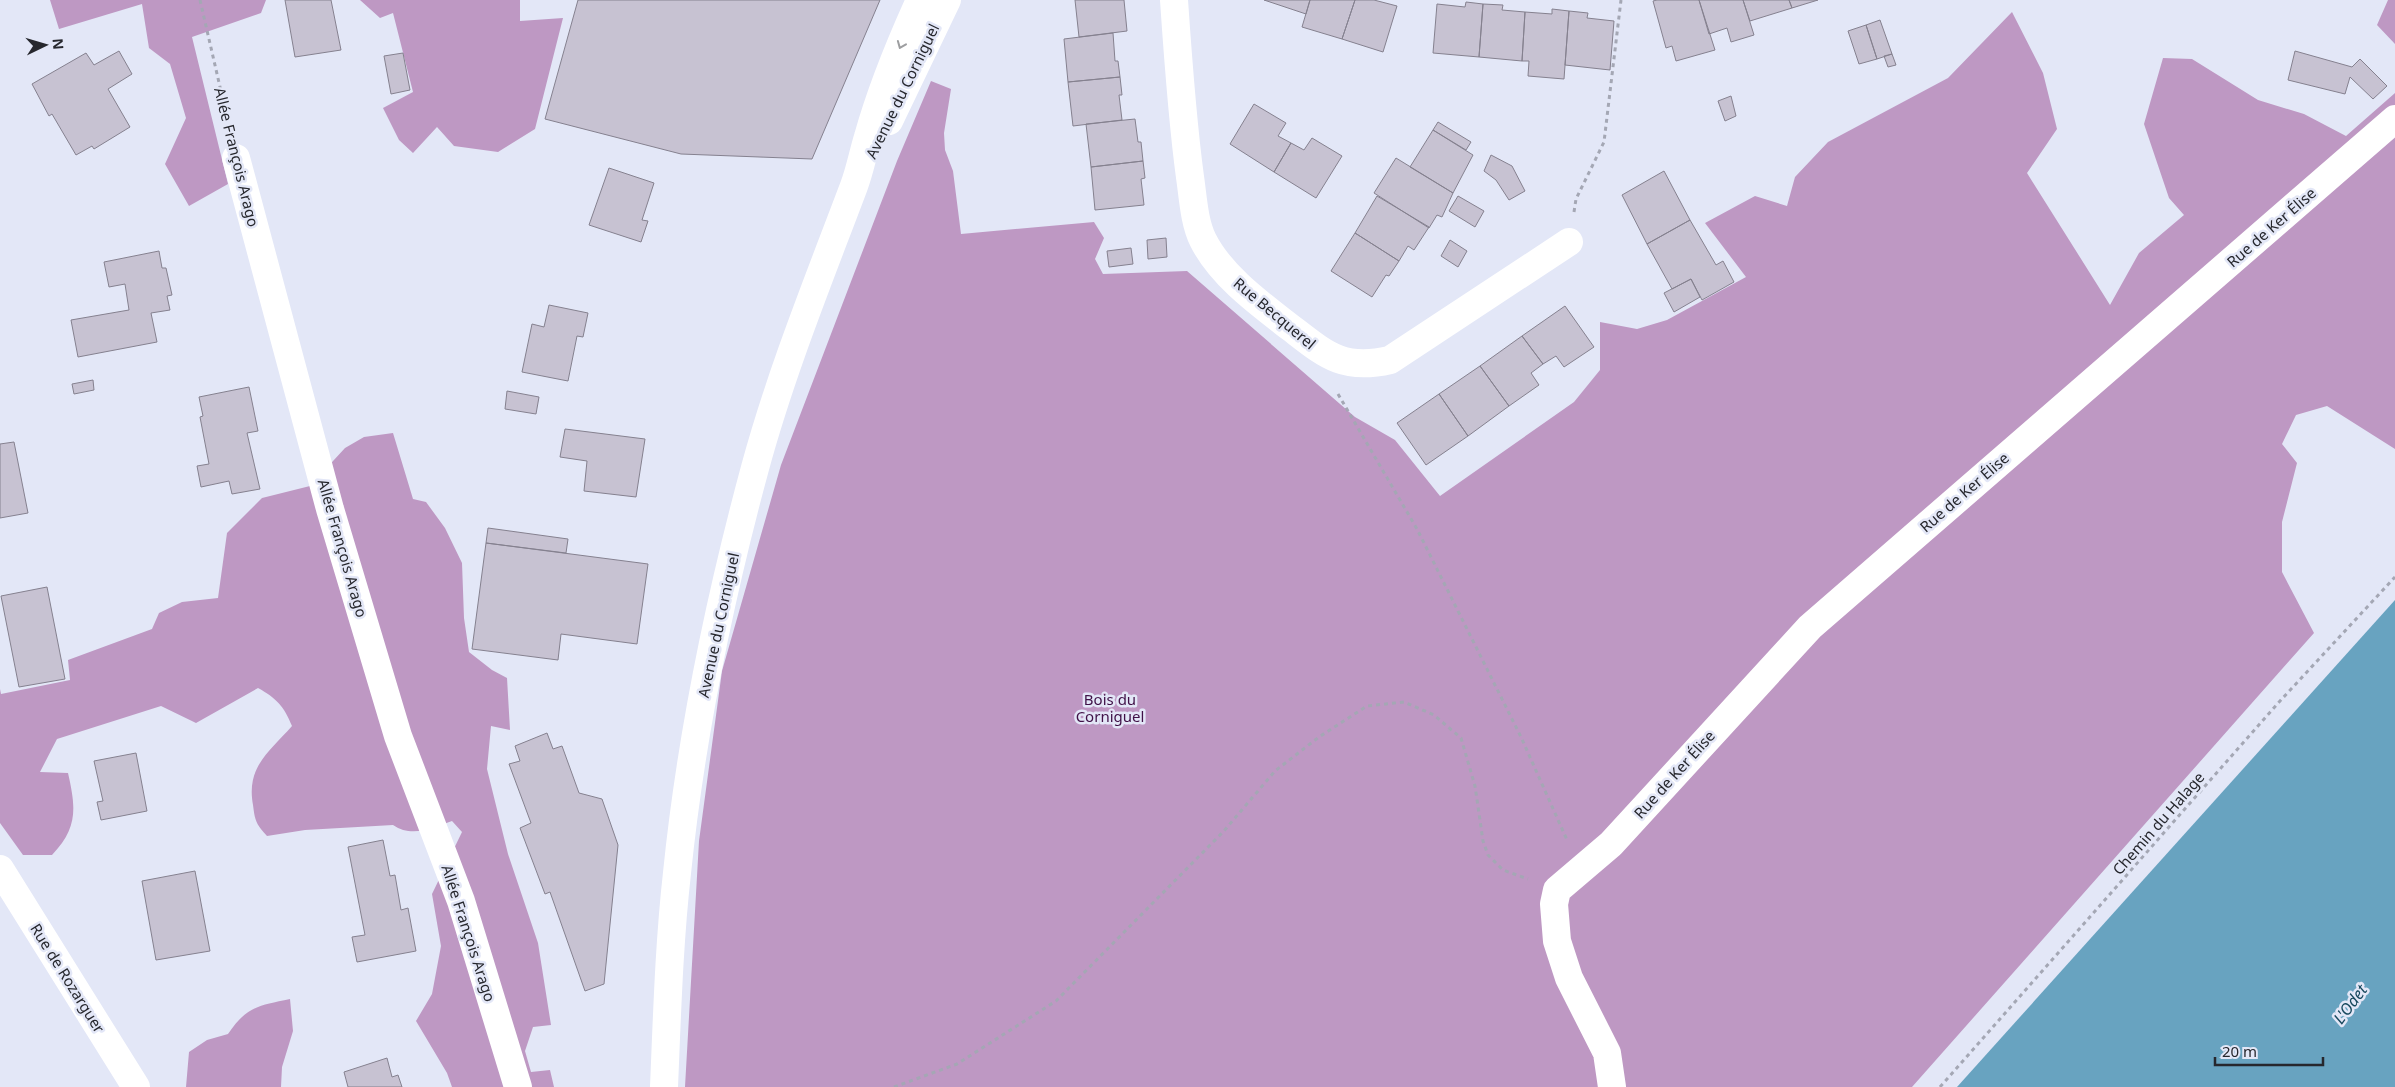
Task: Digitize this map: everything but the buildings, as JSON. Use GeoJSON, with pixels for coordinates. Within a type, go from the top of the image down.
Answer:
{"type":"FeatureCollection","features":[{"type":"Feature","properties":{"kind":"street","name":"Avenue du Corniguel"},"geometry":{"type":"LineString","coordinates":[[664,1087],[677,874],[694,743],[719,614],[756,466],[779,390],[804,316],[856,182],[868,137],[889,76],[920,0]]}},
{"type":"Feature","properties":{"kind":"street","name":"Avenue du Corniguel"},"geometry":{"type":"LineString","coordinates":[[856,182],[877,146],[947,0]]}},
{"type":"Feature","properties":{"kind":"street","name":"Rue Becquerel"},"geometry":{"type":"LineString","coordinates":[[1174,0],[1181,107],[1194,209],[1202,240],[1219,264],[1260,304],[1324,354],[1349,362],[1374,364],[1390,360],[1402,354],[1569,242]]}},
{"type":"Feature","properties":{"kind":"street","name":"Rue de Ker Élise"},"geometry":{"type":"LineString","coordinates":[[1557,890],[1610,844],[1810,627],[2395,119]]}},
{"type":"Feature","properties":{"kind":"street","name":"Allée François Arago"},"geometry":{"type":"LineString","coordinates":[[236,158],[330,509],[398,736],[461,901],[518,1087]]}},
{"type":"Feature","properties":{"kind":"street","name":"Rue de Rozarguer"},"geometry":{"type":"LineString","coordinates":[[0,869],[136,1087]]}},
{"type":"Feature","properties":{"kind":"street"},"geometry":{"type":"LineString","coordinates":[[1557,890],[1554,904],[1557,941],[1570,978],[1607,1053],[1612,1087]]}},
{"type":"Feature","properties":{"kind":"path","name":"Allée François Arago"},"geometry":{"type":"LineString","coordinates":[[200,0],[236,158]]}},
{"type":"Feature","properties":{"kind":"path"},"geometry":{"type":"LineString","coordinates":[[1569,242],[1576,199],[1604,142],[1621,0]]}},
{"type":"Feature","properties":{"kind":"path"},"geometry":{"type":"LineString","coordinates":[[1336,391],[1417,529],[1521,737],[1580,870]]}},
{"type":"Feature","properties":{"kind":"path","name":"Chemin du Halage"},"geometry":{"type":"LineString","coordinates":[[1940,1087],[2280,701],[2395,577]]}},
{"type":"Feature","properties":{"kind":"path"},"geometry":{"type":"LineString","coordinates":[[894,1087],[957,1064],[1056,1001],[1223,832],[1275,771],[1319,736],[1368,706],[1404,702],[1434,715],[1462,738],[1475,786],[1482,842],[1488,856],[1503,870],[1557,890]]}},
{"type":"Feature","properties":{"kind":"green space"},"geometry":{"type":"Polygon","coordinates":[[[50,0],[266,0],[261,13],[192,37],[228,184],[189,206],[165,164],[186,118],[170,64],[149,48],[142,4],[59,29],[50,0]]]}},
{"type":"Feature","properties":{"kind":"green space"},"geometry":{"type":"Polygon","coordinates":[[[360,0],[520,0],[520,21],[563,18],[535,129],[498,152],[454,146],[437,127],[413,153],[399,140],[383,108],[413,92],[393,13],[380,18],[360,0]]]}},
{"type":"Feature","properties":{"kind":"green space"},"geometry":{"type":"Polygon","coordinates":[[[2388,0],[2395,0],[2395,44],[2377,25],[2388,0]]]}},
{"type":"Feature","properties":{"kind":"green space","name":"Bois du Corniguel"},"geometry":{"type":"Polygon","coordinates":[[[2012,12],[2043,73],[2057,129],[2027,173],[2110,305],[2139,253],[2184,215],[2169,198],[2144,124],[2163,58],[2192,59],[2258,100],[2304,114],[2346,136],[2395,93],[2395,449],[2327,406],[2296,415],[2282,444],[2297,463],[2282,522],[2282,572],[2314,633],[1912,1087],[685,1087],[699,841],[722,671],[781,465],[897,161],[931,81],[951,89],[944,133],[945,150],[953,171],[961,234],[1094,222],[1104,238],[1095,259],[1103,274],[1187,271],[1355,417],[1395,440],[1440,496],[1574,402],[1600,370],[1600,322],[1637,329],[1667,320],[1746,277],[1705,223],[1755,196],[1787,206],[1795,177],[1828,142],[1948,78],[2012,12]]]}},
{"type":"Feature","properties":{"kind":"green space"},"geometry":{"type":"Polygon","coordinates":[[[393,433],[413,499],[426,502],[445,528],[462,563],[464,618],[469,652],[492,670],[507,678],[510,730],[491,726],[487,769],[508,854],[538,943],[551,1025],[533,1027],[525,1051],[531,1072],[550,1070],[554,1087],[452,1087],[447,1073],[416,1021],[432,994],[441,946],[432,894],[462,832],[452,821],[430,829],[415,831],[407,831],[393,825],[305,830],[267,836],[255,819],[252,792],[253,780],[261,761],[292,726],[279,703],[258,688],[196,723],[161,706],[57,739],[40,772],[68,773],[73,797],[73,817],[67,836],[52,855],[23,855],[0,823],[0,689],[1,694],[70,680],[68,660],[152,629],[159,613],[182,602],[218,598],[227,533],[262,498],[310,486],[345,448],[364,437],[393,433]]]}},
{"type":"Feature","properties":{"kind":"green space"},"geometry":{"type":"Polygon","coordinates":[[[290,999],[293,1031],[282,1067],[281,1087],[186,1087],[189,1052],[207,1040],[228,1034],[248,1012],[269,1003],[290,999]]]}},
{"type":"Feature","properties":{"kind":"water","name":"L'Odet"},"geometry":{"type":"Polygon","coordinates":[[[2395,600],[2395,1087],[1957,1087],[2395,600]]]}}]}
